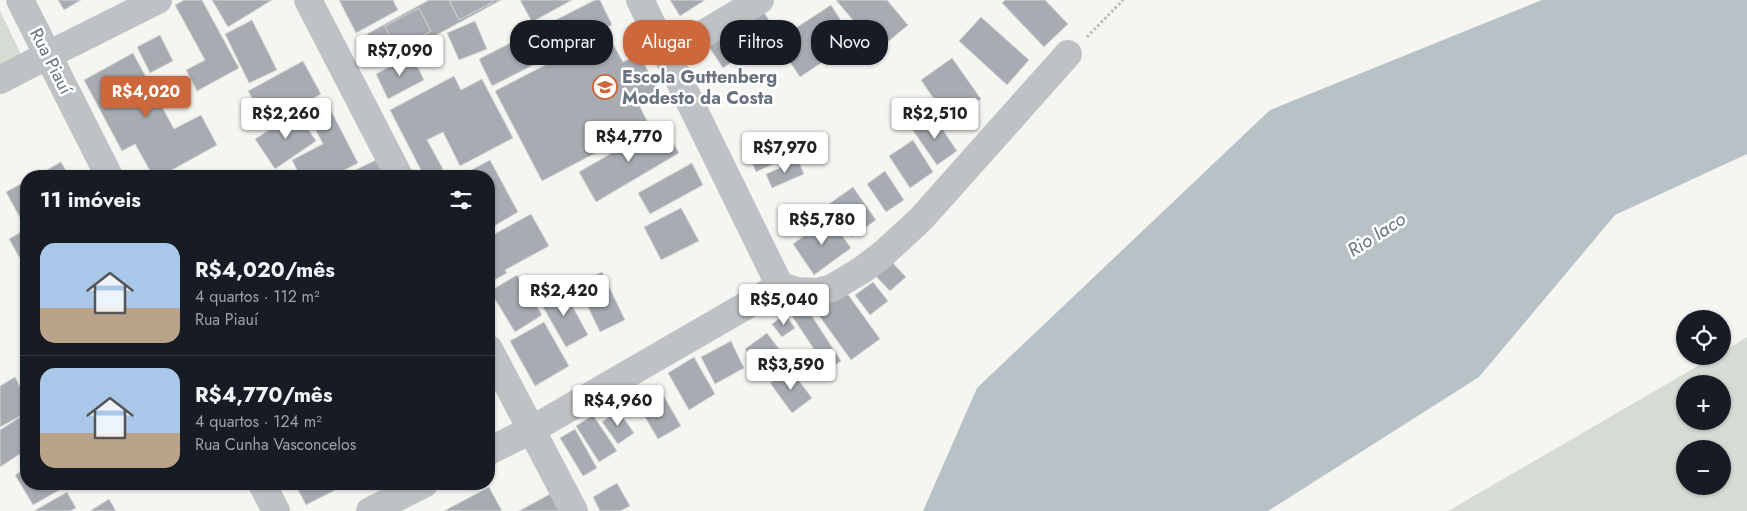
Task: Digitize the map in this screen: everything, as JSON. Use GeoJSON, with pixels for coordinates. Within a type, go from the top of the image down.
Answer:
{"type":"FeatureCollection","features":[{"type":"Feature","properties":{"kind":"street","name":"Rua Piauí"},"geometry":{"type":"LineString","coordinates":[[20,0],[106,170]]}},
{"type":"Feature","properties":{"kind":"street"},"geometry":{"type":"LineString","coordinates":[[308,0],[396,170]]}},
{"type":"Feature","properties":{"kind":"street"},"geometry":{"type":"LineString","coordinates":[[640,0],[650,20]]}},
{"type":"Feature","properties":{"kind":"street"},"geometry":{"type":"LineString","coordinates":[[710,30],[760,0]]}},
{"type":"Feature","properties":{"kind":"street"},"geometry":{"type":"LineString","coordinates":[[0,80],[155,1]]}},
{"type":"Feature","properties":{"kind":"street"},"geometry":{"type":"LineString","coordinates":[[495,448],[531,430],[780,286],[797,291],[817,292],[832,288],[862,270],[883,254],[920,219],[1068,54]]}},
{"type":"Feature","properties":{"kind":"street"},"geometry":{"type":"LineString","coordinates":[[673,65],[780,286]]}},
{"type":"Feature","properties":{"kind":"street"},"geometry":{"type":"LineString","coordinates":[[495,361],[574,511]]}},
{"type":"Feature","properties":{"kind":"street"},"geometry":{"type":"LineString","coordinates":[[265,490],[276,511]]}},
{"type":"Feature","properties":{"kind":"street"},"geometry":{"type":"LineString","coordinates":[[370,511],[412,490]]}},
{"type":"Feature","properties":{"kind":"path"},"geometry":{"type":"LineString","coordinates":[[1068,54],[1123,0]]}},
{"type":"Feature","properties":{"kind":"shaded area"},"geometry":{"type":"Polygon","coordinates":[[[0,11],[21,54],[0,65],[0,11]]]}},
{"type":"Feature","properties":{"kind":"shaded area"},"geometry":{"type":"Polygon","coordinates":[[[1747,337],[1747,511],[1448,511],[1676,379],[1676,430],[1731,430],[1731,375],[1682,375],[1699,365],[1731,365],[1731,347],[1747,337]]]}},
{"type":"Feature","properties":{"kind":"water","name":"Rio Iaco"},"geometry":{"type":"Polygon","coordinates":[[[1542,0],[1747,0],[1747,154],[1615,215],[1479,377],[1268,511],[923,511],[977,388],[1270,110],[1542,0]]]}},
{"type":"Feature","properties":{"kind":"building"},"geometry":{"type":"Polygon","coordinates":[[[58,0],[81,0],[64,10],[58,0]]]}},
{"type":"Feature","properties":{"kind":"building"},"geometry":{"type":"Polygon","coordinates":[[[184,0],[202,0],[239,68],[197,91],[186,70],[205,60],[175,5],[184,0]]]}},
{"type":"Feature","properties":{"kind":"building"},"geometry":{"type":"Polygon","coordinates":[[[212,0],[272,0],[228,27],[212,0]]]}},
{"type":"Feature","properties":{"kind":"building"},"geometry":{"type":"Polygon","coordinates":[[[339,0],[393,0],[398,10],[356,33],[339,0]]]}},
{"type":"Feature","properties":{"kind":"building"},"geometry":{"type":"Polygon","coordinates":[[[429,0],[501,0],[383,64],[367,34],[429,0]]]}},
{"type":"Feature","properties":{"kind":"building"},"geometry":{"type":"Polygon","coordinates":[[[449,0],[492,0],[493,2],[459,20],[449,0]]]}},
{"type":"Feature","properties":{"kind":"building"},"geometry":{"type":"Polygon","coordinates":[[[520,0],[572,0],[536,20],[531,20],[520,0]]]}},
{"type":"Feature","properties":{"kind":"building"},"geometry":{"type":"Polygon","coordinates":[[[595,0],[600,0],[610,20],[556,20],[595,0]]]}},
{"type":"Feature","properties":{"kind":"building"},"geometry":{"type":"Polygon","coordinates":[[[670,0],[705,0],[680,16],[670,0]]]}},
{"type":"Feature","properties":{"kind":"building"},"geometry":{"type":"Polygon","coordinates":[[[836,0],[887,0],[908,25],[888,42],[888,20],[853,20],[836,0]]]}},
{"type":"Feature","properties":{"kind":"building"},"geometry":{"type":"Polygon","coordinates":[[[1005,0],[1045,0],[1068,24],[1044,47],[1002,3],[1005,0]]]}},
{"type":"Feature","properties":{"kind":"building"},"geometry":{"type":"Polygon","coordinates":[[[831,5],[841,20],[811,20],[811,65],[818,65],[800,77],[792,65],[801,65],[801,25],[831,5]]]}},
{"type":"Feature","properties":{"kind":"building"},"geometry":{"type":"Polygon","coordinates":[[[419,8],[431,31],[396,49],[385,26],[419,8]]]}},
{"type":"Feature","properties":{"kind":"building"},"geometry":{"type":"Polygon","coordinates":[[[761,8],[769,20],[743,20],[761,8]]]}},
{"type":"Feature","properties":{"kind":"building"},"geometry":{"type":"Polygon","coordinates":[[[981,17],[1029,60],[1007,85],[959,41],[981,17]]]}},
{"type":"Feature","properties":{"kind":"building"},"geometry":{"type":"Polygon","coordinates":[[[252,20],[277,70],[249,83],[225,34],[252,20]]]}},
{"type":"Feature","properties":{"kind":"building"},"geometry":{"type":"Polygon","coordinates":[[[475,21],[487,49],[459,60],[447,33],[475,21]]]}},
{"type":"Feature","properties":{"kind":"building"},"geometry":{"type":"Polygon","coordinates":[[[160,35],[173,61],[150,73],[137,47],[160,35]]]}},
{"type":"Feature","properties":{"kind":"building"},"geometry":{"type":"Polygon","coordinates":[[[720,35],[720,64],[710,48],[710,42],[720,35]]]}},
{"type":"Feature","properties":{"kind":"building"},"geometry":{"type":"Polygon","coordinates":[[[510,43],[510,65],[533,65],[492,86],[479,59],[510,43]]]}},
{"type":"Feature","properties":{"kind":"building"},"geometry":{"type":"Polygon","coordinates":[[[613,44],[623,65],[645,65],[658,90],[637,101],[649,125],[542,181],[495,91],[545,65],[613,65],[613,44]]]}},
{"type":"Feature","properties":{"kind":"building"},"geometry":{"type":"Polygon","coordinates":[[[133,53],[174,129],[201,115],[217,145],[172,170],[150,170],[135,144],[122,151],[84,80],[133,53]]]}},
{"type":"Feature","properties":{"kind":"building"},"geometry":{"type":"Polygon","coordinates":[[[412,55],[424,80],[388,99],[376,74],[412,55]]]}},
{"type":"Feature","properties":{"kind":"building"},"geometry":{"type":"Polygon","coordinates":[[[952,58],[981,99],[949,121],[921,80],[952,58]]]}},
{"type":"Feature","properties":{"kind":"building"},"geometry":{"type":"Polygon","coordinates":[[[303,61],[321,94],[267,124],[248,91],[303,61]]]}},
{"type":"Feature","properties":{"kind":"building"},"geometry":{"type":"Polygon","coordinates":[[[454,76],[461,90],[482,79],[513,138],[460,166],[443,132],[427,140],[443,169],[421,170],[390,110],[454,76]]]}},
{"type":"Feature","properties":{"kind":"building"},"geometry":{"type":"Polygon","coordinates":[[[326,101],[358,163],[345,170],[297,170],[292,160],[323,144],[306,111],[326,101]]]}},
{"type":"Feature","properties":{"kind":"building"},"geometry":{"type":"Polygon","coordinates":[[[297,112],[316,141],[275,169],[255,139],[297,112]]]}},
{"type":"Feature","properties":{"kind":"building"},"geometry":{"type":"Polygon","coordinates":[[[933,115],[957,151],[937,165],[912,129],[933,115]]]}},
{"type":"Feature","properties":{"kind":"building"},"geometry":{"type":"Polygon","coordinates":[[[662,124],[679,153],[596,202],[579,172],[662,124]]]}},
{"type":"Feature","properties":{"kind":"building"},"geometry":{"type":"Polygon","coordinates":[[[788,134],[797,153],[756,172],[748,153],[788,134]]]}},
{"type":"Feature","properties":{"kind":"building"},"geometry":{"type":"Polygon","coordinates":[[[913,140],[933,172],[910,188],[889,156],[913,140]]]}},
{"type":"Feature","properties":{"kind":"building"},"geometry":{"type":"Polygon","coordinates":[[[378,159],[384,170],[355,170],[378,159]]]}},
{"type":"Feature","properties":{"kind":"building"},"geometry":{"type":"Polygon","coordinates":[[[490,160],[518,212],[495,225],[495,170],[471,170],[490,160]]]}},
{"type":"Feature","properties":{"kind":"building"},"geometry":{"type":"Polygon","coordinates":[[[798,160],[804,174],[772,188],[766,174],[798,160]]]}},
{"type":"Feature","properties":{"kind":"building"},"geometry":{"type":"Polygon","coordinates":[[[61,162],[66,170],[47,170],[61,162]]]}},
{"type":"Feature","properties":{"kind":"building"},"geometry":{"type":"Polygon","coordinates":[[[692,163],[703,185],[650,214],[638,193],[692,163]]]}},
{"type":"Feature","properties":{"kind":"building"},"geometry":{"type":"Polygon","coordinates":[[[885,171],[904,200],[886,212],[867,184],[885,171]]]}},
{"type":"Feature","properties":{"kind":"building"},"geometry":{"type":"Polygon","coordinates":[[[20,184],[20,218],[6,192],[20,184]]]}},
{"type":"Feature","properties":{"kind":"building"},"geometry":{"type":"Polygon","coordinates":[[[853,187],[876,220],[852,237],[829,204],[853,187]]]}},
{"type":"Feature","properties":{"kind":"building"},"geometry":{"type":"Polygon","coordinates":[[[681,208],[699,241],[661,260],[644,227],[681,208]]]}},
{"type":"Feature","properties":{"kind":"building"},"geometry":{"type":"Polygon","coordinates":[[[531,214],[549,246],[505,270],[507,273],[495,280],[495,234],[531,214]]]}},
{"type":"Feature","properties":{"kind":"building"},"geometry":{"type":"Polygon","coordinates":[[[829,218],[851,248],[814,275],[793,244],[829,218]]]}},
{"type":"Feature","properties":{"kind":"building"},"geometry":{"type":"Polygon","coordinates":[[[20,233],[20,258],[9,239],[20,233]]]}},
{"type":"Feature","properties":{"kind":"building"},"geometry":{"type":"Polygon","coordinates":[[[888,258],[906,277],[890,291],[872,272],[888,258]]]}},
{"type":"Feature","properties":{"kind":"building"},"geometry":{"type":"Polygon","coordinates":[[[602,272],[625,320],[600,332],[577,284],[602,272]]]}},
{"type":"Feature","properties":{"kind":"building"},"geometry":{"type":"Polygon","coordinates":[[[517,275],[542,315],[515,332],[495,299],[495,288],[517,275]]]}},
{"type":"Feature","properties":{"kind":"building"},"geometry":{"type":"Polygon","coordinates":[[[873,282],[888,301],[870,315],[855,295],[873,282]]]}},
{"type":"Feature","properties":{"kind":"building"},"geometry":{"type":"Polygon","coordinates":[[[562,287],[588,335],[566,347],[539,300],[562,287]]]}},
{"type":"Feature","properties":{"kind":"building"},"geometry":{"type":"Polygon","coordinates":[[[844,289],[880,339],[851,360],[815,310],[844,289]]]}},
{"type":"Feature","properties":{"kind":"building"},"geometry":{"type":"Polygon","coordinates":[[[806,307],[841,361],[828,370],[792,316],[806,307]]]}},
{"type":"Feature","properties":{"kind":"building"},"geometry":{"type":"Polygon","coordinates":[[[785,314],[795,328],[782,337],[772,324],[785,314]]]}},
{"type":"Feature","properties":{"kind":"building"},"geometry":{"type":"Polygon","coordinates":[[[544,322],[569,366],[535,386],[510,341],[544,322]]]}},
{"type":"Feature","properties":{"kind":"building"},"geometry":{"type":"Polygon","coordinates":[[[767,333],[788,361],[766,377],[745,349],[767,333]]]}},
{"type":"Feature","properties":{"kind":"building"},"geometry":{"type":"Polygon","coordinates":[[[731,341],[744,368],[715,384],[701,357],[731,341]]]}},
{"type":"Feature","properties":{"kind":"building"},"geometry":{"type":"Polygon","coordinates":[[[694,357],[715,394],[689,410],[668,373],[694,357]]]}},
{"type":"Feature","properties":{"kind":"building"},"geometry":{"type":"Polygon","coordinates":[[[790,369],[812,398],[792,413],[770,383],[790,369]]]}},
{"type":"Feature","properties":{"kind":"building"},"geometry":{"type":"Polygon","coordinates":[[[15,377],[20,387],[20,416],[0,427],[0,386],[15,377]]]}},
{"type":"Feature","properties":{"kind":"building"},"geometry":{"type":"Polygon","coordinates":[[[658,386],[681,426],[658,439],[635,400],[658,386]]]}},
{"type":"Feature","properties":{"kind":"building"},"geometry":{"type":"Polygon","coordinates":[[[618,410],[634,433],[618,444],[602,422],[618,410]]]}},
{"type":"Feature","properties":{"kind":"building"},"geometry":{"type":"Polygon","coordinates":[[[593,415],[617,451],[599,462],[576,426],[593,415]]]}},
{"type":"Feature","properties":{"kind":"building"},"geometry":{"type":"Polygon","coordinates":[[[20,417],[20,454],[0,467],[0,430],[20,417]]]}},
{"type":"Feature","properties":{"kind":"building"},"geometry":{"type":"Polygon","coordinates":[[[575,429],[597,468],[583,476],[560,438],[575,429]]]}},
{"type":"Feature","properties":{"kind":"building"},"geometry":{"type":"Polygon","coordinates":[[[20,472],[20,483],[15,475],[20,472]]]}},
{"type":"Feature","properties":{"kind":"building"},"geometry":{"type":"Polygon","coordinates":[[[617,483],[630,506],[620,511],[600,511],[593,497],[617,483]]]}},
{"type":"Feature","properties":{"kind":"building"},"geometry":{"type":"Polygon","coordinates":[[[24,490],[59,490],[33,505],[24,490]]]}},
{"type":"Feature","properties":{"kind":"building"},"geometry":{"type":"Polygon","coordinates":[[[298,490],[335,490],[306,505],[298,490]]]}},
{"type":"Feature","properties":{"kind":"building"},"geometry":{"type":"Polygon","coordinates":[[[483,490],[491,490],[502,511],[444,511],[483,490]]]}},
{"type":"Feature","properties":{"kind":"building"},"geometry":{"type":"Polygon","coordinates":[[[67,492],[76,508],[70,511],[34,511],[67,492]]]}},
{"type":"Feature","properties":{"kind":"building"},"geometry":{"type":"Polygon","coordinates":[[[550,494],[560,511],[519,511],[550,494]]]}},
{"type":"Feature","properties":{"kind":"building"},"geometry":{"type":"Polygon","coordinates":[[[109,499],[116,511],[90,511],[109,499]]]}},
{"type":"Feature","properties":{"kind":"place","name":"Escola Guttenberg Modesto da Costa"},"geometry":{"type":"Point","coordinates":[605,87]}}]}
